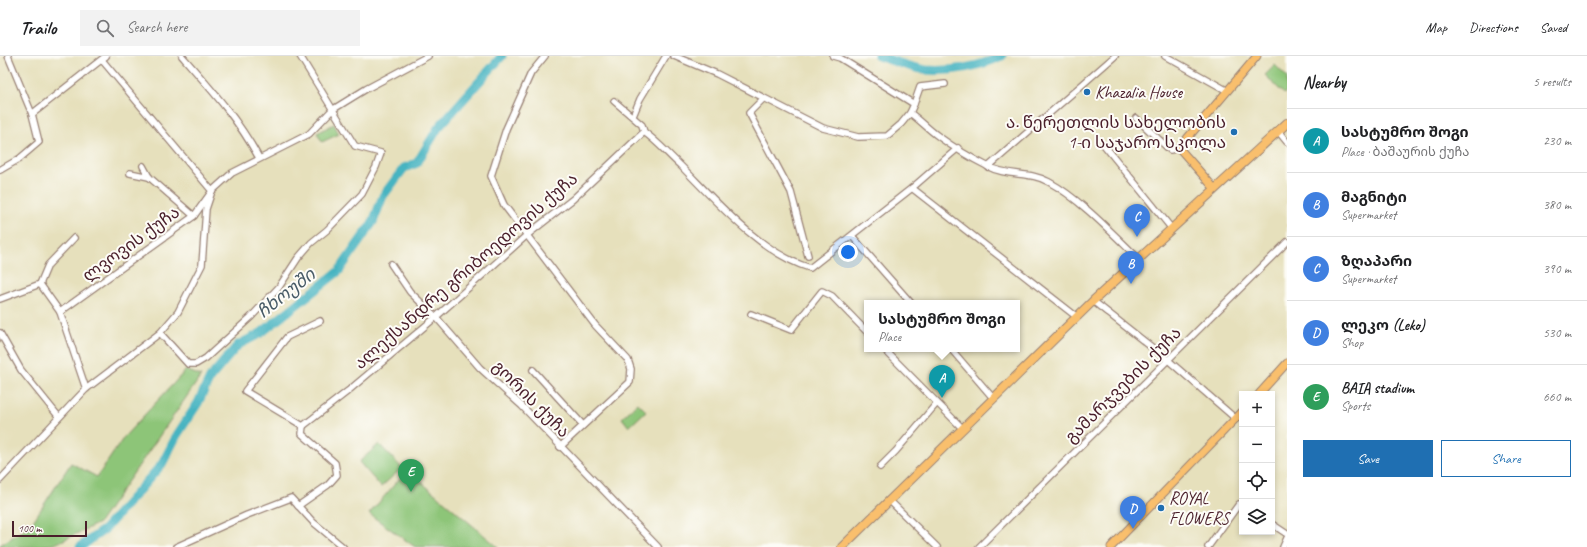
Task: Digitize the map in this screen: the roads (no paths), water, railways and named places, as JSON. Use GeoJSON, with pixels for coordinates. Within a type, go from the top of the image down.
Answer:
{"type":"FeatureCollection","features":[{"type":"Feature","properties":{"kind":"highway"},"geometry":{"type":"LineString","coordinates":[[842,547],[1093,301],[1287,123]]}},
{"type":"Feature","properties":{"kind":"main road"},"geometry":{"type":"LineString","coordinates":[[1216,189],[1179,148],[1226,90],[1257,56]]}},
{"type":"Feature","properties":{"kind":"main road"},"geometry":{"type":"LineString","coordinates":[[1262,391],[1287,364]]}},
{"type":"Feature","properties":{"kind":"main road"},"geometry":{"type":"LineString","coordinates":[[1111,547],[1239,416]]}},
{"type":"Feature","properties":{"kind":"street"},"geometry":{"type":"LineString","coordinates":[[0,170],[19,159],[39,142],[32,114],[8,56]]}},
{"type":"Feature","properties":{"kind":"street"},"geometry":{"type":"LineString","coordinates":[[182,56],[214,92],[245,132],[259,158]]}},
{"type":"Feature","properties":{"kind":"street"},"geometry":{"type":"LineString","coordinates":[[160,333],[188,364],[196,364],[206,358],[251,316],[279,287],[298,258],[311,243],[327,230],[362,194],[376,168],[381,153],[355,146],[300,56]]}},
{"type":"Feature","properties":{"kind":"street","name":"ლვოვის ქუჩა"},"geometry":{"type":"LineString","coordinates":[[60,312],[194,216],[212,192],[232,173],[309,134],[332,110],[366,89],[428,56]]}},
{"type":"Feature","properties":{"kind":"street"},"geometry":{"type":"LineString","coordinates":[[545,56],[531,73],[506,129],[491,176],[504,205],[596,324],[630,365],[631,376],[630,382],[560,447]]}},
{"type":"Feature","properties":{"kind":"street"},"geometry":{"type":"LineString","coordinates":[[633,116],[640,99],[666,56]]}},
{"type":"Feature","properties":{"kind":"street"},"geometry":{"type":"LineString","coordinates":[[674,56],[717,74],[763,99],[823,128],[858,136],[887,136],[901,124],[910,113],[920,87],[945,84]]}},
{"type":"Feature","properties":{"kind":"street"},"geometry":{"type":"LineString","coordinates":[[833,56],[840,58],[914,104]]}},
{"type":"Feature","properties":{"kind":"street"},"geometry":{"type":"LineString","coordinates":[[988,167],[1115,56]]}},
{"type":"Feature","properties":{"kind":"street"},"geometry":{"type":"LineString","coordinates":[[1165,56],[1226,90]]}},
{"type":"Feature","properties":{"kind":"street"},"geometry":{"type":"LineString","coordinates":[[0,480],[86,389],[160,333],[178,312],[202,265],[206,210],[212,192],[104,58],[32,114]]}},
{"type":"Feature","properties":{"kind":"street"},"geometry":{"type":"LineString","coordinates":[[763,99],[749,113],[791,192],[808,256]]}},
{"type":"Feature","properties":{"kind":"street"},"geometry":{"type":"LineString","coordinates":[[614,101],[633,116],[642,125],[644,132],[749,231],[780,254],[798,264],[810,268],[912,188],[958,148]]}},
{"type":"Feature","properties":{"kind":"street"},"geometry":{"type":"LineString","coordinates":[[910,113],[922,121],[937,136],[988,167],[1011,174],[1037,176],[1050,182],[1091,215],[1139,259]]}},
{"type":"Feature","properties":{"kind":"street"},"geometry":{"type":"LineString","coordinates":[[1136,118],[1170,150],[1179,148]]}},
{"type":"Feature","properties":{"kind":"street"},"geometry":{"type":"LineString","coordinates":[[1278,131],[1287,142]]}},
{"type":"Feature","properties":{"kind":"street","name":"ალექსანდრე გრიბოედოვის ქუჩა"},"geometry":{"type":"LineString","coordinates":[[303,426],[348,391],[436,317],[528,235],[573,199],[644,132]]}},
{"type":"Feature","properties":{"kind":"street"},"geometry":{"type":"LineString","coordinates":[[1104,145],[1172,230]]}},
{"type":"Feature","properties":{"kind":"street"},"geometry":{"type":"LineString","coordinates":[[143,166],[148,177],[194,216]]}},
{"type":"Feature","properties":{"kind":"street"},"geometry":{"type":"LineString","coordinates":[[130,173],[148,177]]}},
{"type":"Feature","properties":{"kind":"street"},"geometry":{"type":"LineString","coordinates":[[912,188],[1077,317]]}},
{"type":"Feature","properties":{"kind":"street"},"geometry":{"type":"LineString","coordinates":[[852,236],[908,300]]}},
{"type":"Feature","properties":{"kind":"street"},"geometry":{"type":"LineString","coordinates":[[0,299],[40,284],[48,265],[74,238]]}},
{"type":"Feature","properties":{"kind":"street","name":"გამარჯვების ქუჩა"},"geometry":{"type":"LineString","coordinates":[[979,547],[1287,242]]}},
{"type":"Feature","properties":{"kind":"street","name":"გორის ქუჩა"},"geometry":{"type":"LineString","coordinates":[[392,264],[410,292],[436,317],[480,368],[522,406],[658,547]]}},
{"type":"Feature","properties":{"kind":"street"},"geometry":{"type":"LineString","coordinates":[[40,284],[60,312],[86,389]]}},
{"type":"Feature","properties":{"kind":"street"},"geometry":{"type":"LineString","coordinates":[[751,314],[790,330],[822,291],[832,296],[864,329]]}},
{"type":"Feature","properties":{"kind":"street"},"geometry":{"type":"LineString","coordinates":[[1093,301],[1168,360],[1236,419]]}},
{"type":"Feature","properties":{"kind":"street"},"geometry":{"type":"LineString","coordinates":[[298,506],[328,485],[337,475],[335,464],[302,434],[303,426],[245,391],[287,336],[320,321]]}},
{"type":"Feature","properties":{"kind":"street"},"geometry":{"type":"LineString","coordinates":[[0,332],[21,370],[60,417]]}},
{"type":"Feature","properties":{"kind":"street"},"geometry":{"type":"LineString","coordinates":[[887,352],[963,429]]}},
{"type":"Feature","properties":{"kind":"street"},"geometry":{"type":"LineString","coordinates":[[954,352],[994,398]]}},
{"type":"Feature","properties":{"kind":"street"},"geometry":{"type":"LineString","coordinates":[[533,370],[583,425]]}},
{"type":"Feature","properties":{"kind":"street"},"geometry":{"type":"LineString","coordinates":[[880,467],[896,451],[937,403]]}},
{"type":"Feature","properties":{"kind":"street"},"geometry":{"type":"LineString","coordinates":[[176,547],[247,515],[291,498],[313,522],[341,547]]}},
{"type":"Feature","properties":{"kind":"street"},"geometry":{"type":"LineString","coordinates":[[889,500],[937,547]]}},
{"type":"Feature","properties":{"kind":"street"},"geometry":{"type":"LineString","coordinates":[[1208,547],[1239,504]]}},
{"type":"Feature","properties":{"kind":"street"},"geometry":{"type":"LineString","coordinates":[[1275,526],[1287,534]]}},
{"type":"Feature","properties":{"kind":"street"},"geometry":{"type":"LineString","coordinates":[[1283,547],[1287,538]]}},
{"type":"Feature","properties":{"kind":"waterway","name":"ჩხოუში"},"geometry":{"type":"LineString","coordinates":[[80,547],[105,529],[162,464],[177,435],[198,403],[210,378],[238,345],[261,333],[339,271],[373,222],[383,196],[404,168],[417,163],[438,128],[502,56]]}},
{"type":"Feature","properties":{"kind":"waterway","name":"ჩხოუში"},"geometry":{"type":"LineString","coordinates":[[878,56],[914,68],[926,70],[965,68],[1002,56]]}},
{"type":"Feature","properties":{"kind":"place","name":"Khazalia House"},"geometry":{"type":"Point","coordinates":[1087,92]}},
{"type":"Feature","properties":{"kind":"place","name":"ა. წერეთლის სახელობის 1-ი საჯარო სკოლა"},"geometry":{"type":"Point","coordinates":[1234,132]}},
{"type":"Feature","properties":{"kind":"place","name":"ზღაპარი"},"geometry":{"type":"Point","coordinates":[1137,237]}},
{"type":"Feature","properties":{"kind":"place","name":"მაგნიტი"},"geometry":{"type":"Point","coordinates":[1131,284]}},
{"type":"Feature","properties":{"kind":"place","name":"სასტუმრო შოგი"},"geometry":{"type":"Point","coordinates":[942,398]}},
{"type":"Feature","properties":{"kind":"place","name":"BAIA stadium"},"geometry":{"type":"Point","coordinates":[411,492]}},
{"type":"Feature","properties":{"kind":"place","name":"ROYAL FLOWERS"},"geometry":{"type":"Point","coordinates":[1161,508]}},
{"type":"Feature","properties":{"kind":"place","name":"ლეკო (Leko)"},"geometry":{"type":"Point","coordinates":[1133,529]}}]}
